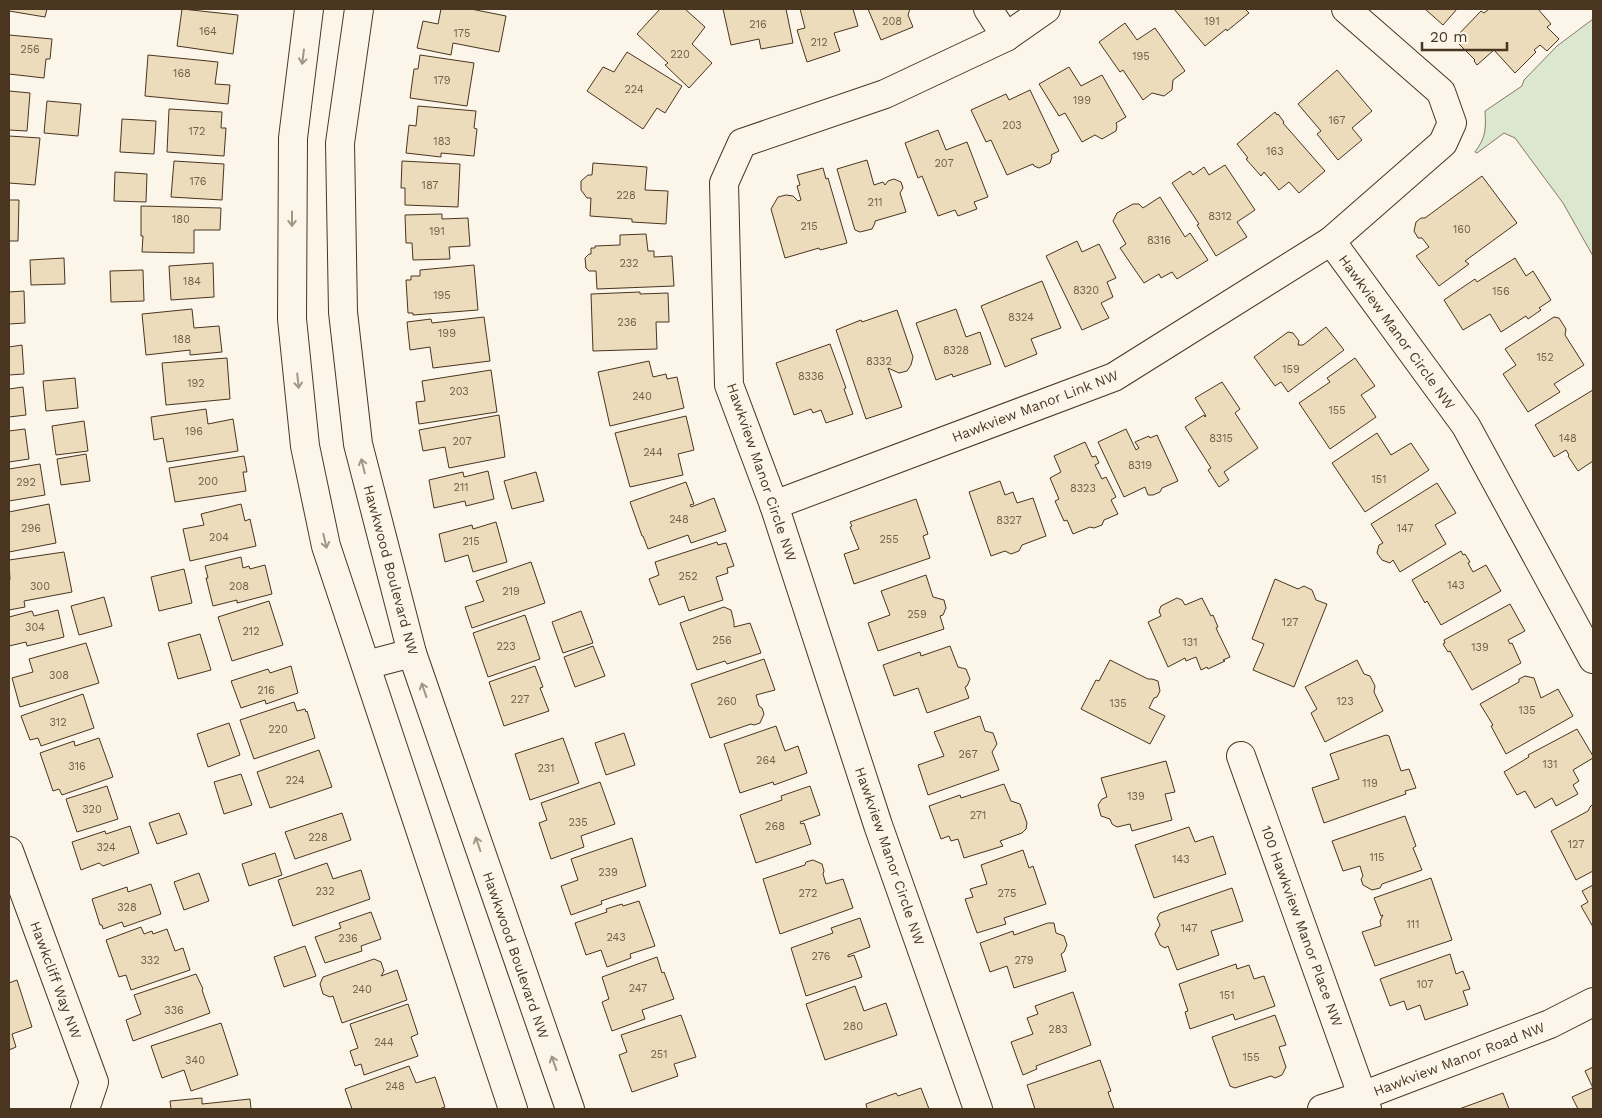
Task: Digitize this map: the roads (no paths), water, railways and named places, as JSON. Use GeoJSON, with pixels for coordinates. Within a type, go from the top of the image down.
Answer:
{"type":"FeatureCollection","features":[{"type":"Feature","properties":{"kind":"street"},"geometry":{"type":"LineString","coordinates":[[309,9],[292,138],[292,319],[305,446],[326,546],[513,1109]]}},
{"type":"Feature","properties":{"kind":"street","name":"Hawkwood Boulevard NW"},"geometry":{"type":"LineString","coordinates":[[359,9],[340,143],[342,312],[358,444],[412,653],[570,1109]]}},
{"type":"Feature","properties":{"kind":"street"},"geometry":{"type":"LineString","coordinates":[[988,9],[1006,37]]}},
{"type":"Feature","properties":{"kind":"street","name":"Hawkview Manor Circle NW"},"geometry":{"type":"LineString","coordinates":[[978,1109],[878,825],[774,505],[729,385],[724,183],[742,143],[885,94],[1006,37],[1046,9]]}},
{"type":"Feature","properties":{"kind":"street","name":"Hawkview Manor Circle NW"},"geometry":{"type":"LineString","coordinates":[[1346,9],[1441,92],[1452,123],[1443,143],[1331,241],[1466,426],[1593,659]]}},
{"type":"Feature","properties":{"kind":"street","name":"Hawkview Manor Link NW"},"geometry":{"type":"LineString","coordinates":[[774,505],[1114,377],[1331,241]]}},
{"type":"Feature","properties":{"kind":"street"},"geometry":{"type":"LineString","coordinates":[[366,665],[412,653]]}},
{"type":"Feature","properties":{"kind":"street","name":"100 Hawkview Manor Place NW"},"geometry":{"type":"LineString","coordinates":[[1241,756],[1365,1102]]}},
{"type":"Feature","properties":{"kind":"street","name":"Hawkcliff Way NW"},"geometry":{"type":"LineString","coordinates":[[9,851],[94,1082],[85,1109]]}},
{"type":"Feature","properties":{"kind":"street","name":"Hawkview Manor Road NW"},"geometry":{"type":"LineString","coordinates":[[1322,1109],[1365,1102],[1550,1024],[1593,1002]]}}]}
